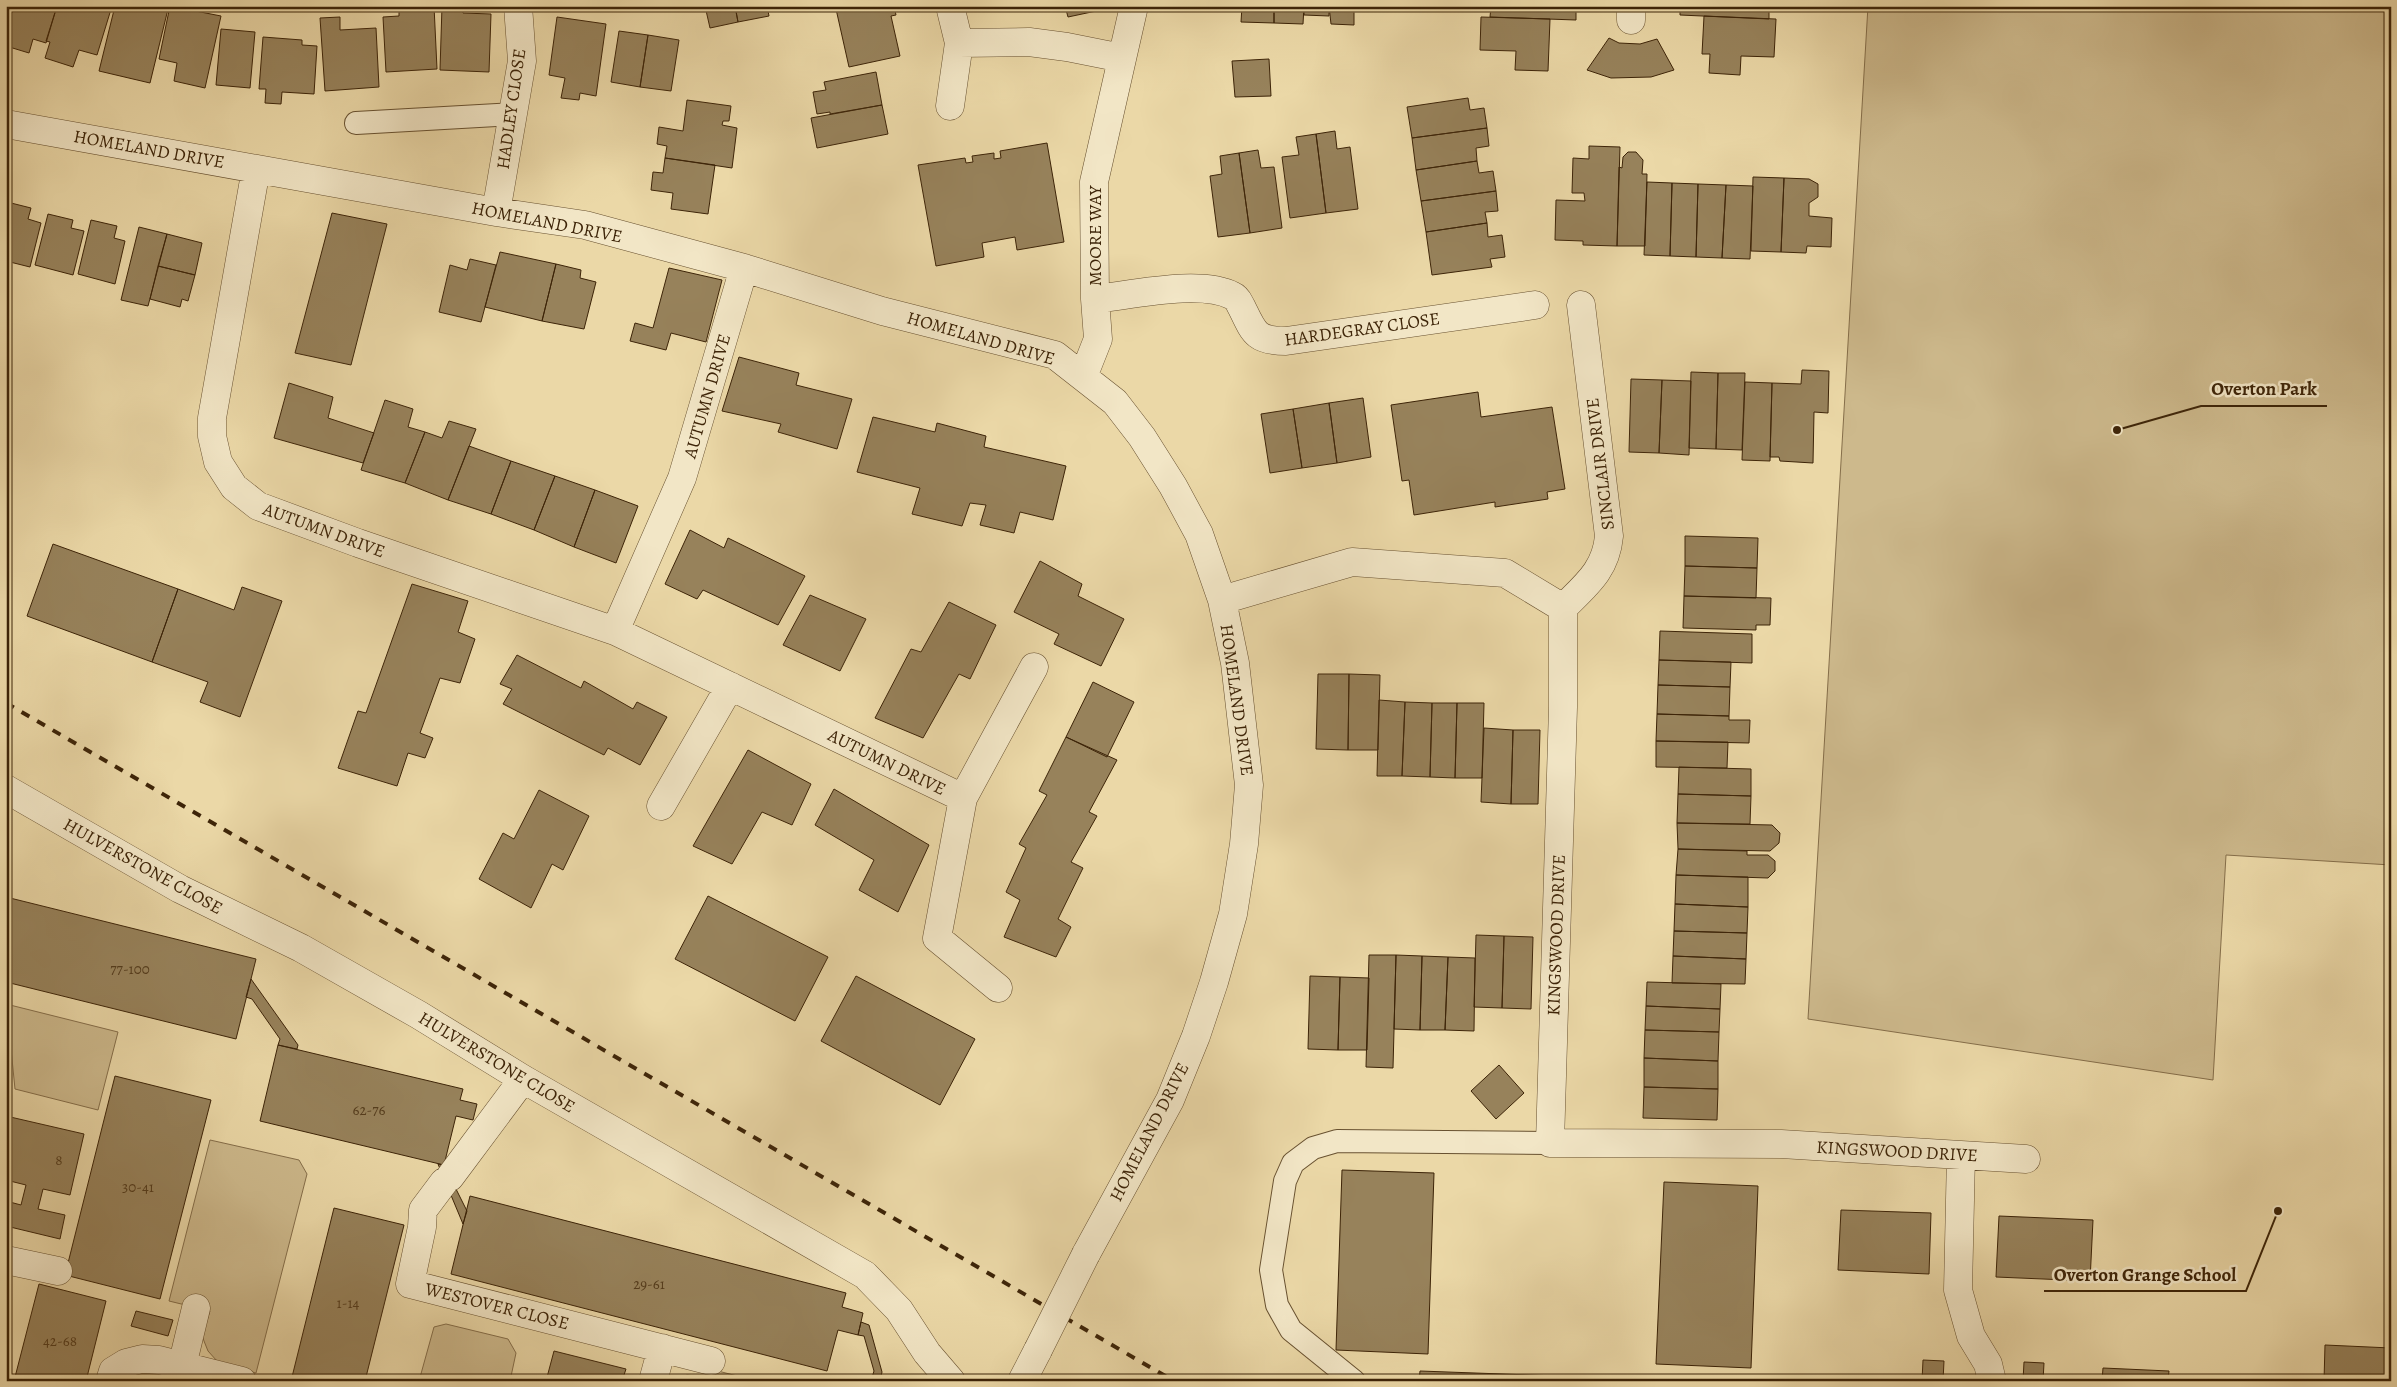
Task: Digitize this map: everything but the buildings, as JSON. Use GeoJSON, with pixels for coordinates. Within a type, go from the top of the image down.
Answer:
{"type":"FeatureCollection","features":[{"type":"Feature","properties":{"kind":"street","name":"HADLEY CLOSE"},"geometry":{"type":"LineString","coordinates":[[496,212],[522,61],[518,6]]}},
{"type":"Feature","properties":{"kind":"street"},"geometry":{"type":"LineString","coordinates":[[950,6],[959,43],[950,106]]}},
{"type":"Feature","properties":{"kind":"street","name":"MOORE WAY"},"geometry":{"type":"LineString","coordinates":[[1083,377],[1098,339],[1095,299],[1094,182],[1134,6]]}},
{"type":"Feature","properties":{"kind":"street"},"geometry":{"type":"LineString","coordinates":[[959,43],[1029,42],[1067,47],[1122,58]]}},
{"type":"Feature","properties":{"kind":"street","name":"HOMELAND DRIVE"},"geometry":{"type":"LineString","coordinates":[[6,124],[496,212],[585,225],[744,268],[882,311],[1055,356],[1115,402],[1142,437],[1173,486],[1199,534],[1222,600],[1235,664],[1250,785],[1244,844],[1233,914],[1214,982],[1170,1100],[1086,1254],[1022,1381]]}},
{"type":"Feature","properties":{"kind":"street","name":"AUTUMN DRIVE"},"geometry":{"type":"LineString","coordinates":[[256,169],[212,418],[212,436],[218,462],[234,486],[258,506],[358,543],[615,631],[962,798]]}},
{"type":"Feature","properties":{"kind":"street","name":"AUTUMN DRIVE"},"geometry":{"type":"LineString","coordinates":[[615,631],[682,478],[744,268]]}},
{"type":"Feature","properties":{"kind":"street","name":"HARDEGRAY CLOSE"},"geometry":{"type":"LineString","coordinates":[[1095,299],[1200,288],[1220,290],[1236,297],[1254,332],[1268,341],[1286,341],[1535,305]]}},
{"type":"Feature","properties":{"kind":"street","name":"SINCLAIR DRIVE"},"geometry":{"type":"LineString","coordinates":[[1563,608],[1597,573],[1608,553],[1609,536],[1581,305]]}},
{"type":"Feature","properties":{"kind":"street"},"geometry":{"type":"LineString","coordinates":[[1222,600],[1352,562],[1505,573],[1563,608]]}},
{"type":"Feature","properties":{"kind":"street","name":"KINGSWOOD DRIVE"},"geometry":{"type":"LineString","coordinates":[[1563,608],[1564,706],[1550,1143],[1781,1144],[2026,1158]]}},
{"type":"Feature","properties":{"kind":"street","name":"AUTUMN DRIVE"},"geometry":{"type":"LineString","coordinates":[[998,988],[937,938],[962,798],[1034,667]]}},
{"type":"Feature","properties":{"kind":"street"},"geometry":{"type":"LineString","coordinates":[[661,806],[730,686]]}},
{"type":"Feature","properties":{"kind":"street","name":"HULVERSTONE CLOSE"},"geometry":{"type":"LineString","coordinates":[[6,789],[180,888],[301,948],[419,1015],[523,1079],[865,1275],[899,1310],[926,1353],[951,1381]]}},
{"type":"Feature","properties":{"kind":"street","name":"WESTOVER CLOSE"},"geometry":{"type":"LineString","coordinates":[[523,1079],[423,1210],[422,1227],[410,1284],[711,1362]]}},
{"type":"Feature","properties":{"kind":"street"},"geometry":{"type":"LineString","coordinates":[[1961,1155],[1958,1290],[1972,1336],[1988,1364],[1992,1381]]}},
{"type":"Feature","properties":{"kind":"street"},"geometry":{"type":"LineString","coordinates":[[6,1260],[58,1271]]}},
{"type":"Feature","properties":{"kind":"street"},"geometry":{"type":"LineString","coordinates":[[182,1366],[196,1308]]}},
{"type":"Feature","properties":{"kind":"street"},"geometry":{"type":"LineString","coordinates":[[654,1381],[662,1348]]}},
{"type":"Feature","properties":{"kind":"street"},"geometry":{"type":"LineString","coordinates":[[110,1381],[113,1371],[126,1363],[142,1359],[159,1360],[242,1381]]}},
{"type":"Feature","properties":{"kind":"lane"},"geometry":{"type":"LineString","coordinates":[[356,123],[513,114]]}},
{"type":"Feature","properties":{"kind":"lane"},"geometry":{"type":"LineString","coordinates":[[1354,1381],[1291,1330],[1277,1305],[1271,1270],[1285,1181],[1293,1163],[1313,1148],[1337,1141],[1550,1143]]}},
{"type":"Feature","properties":{"kind":"shaded area"},"geometry":{"type":"Polygon","coordinates":[[[1868,6],[2391,6],[2391,865],[2226,855],[2213,1080],[1808,1019],[1868,6]]]}},
{"type":"Feature","properties":{"kind":"shaded area"},"geometry":{"type":"Polygon","coordinates":[[[6,1004],[118,1032],[98,1110],[15,1089],[11,1049],[6,1048],[6,1004]]]}},
{"type":"Feature","properties":{"kind":"shaded area"},"geometry":{"type":"Polygon","coordinates":[[[210,1140],[299,1160],[307,1174],[256,1373],[225,1365],[217,1361],[208,1351],[202,1336],[210,1311],[169,1301],[210,1140]]]}},
{"type":"Feature","properties":{"kind":"shaded area"},"geometry":{"type":"Polygon","coordinates":[[[446,1324],[508,1339],[516,1353],[510,1381],[419,1381],[434,1327],[446,1324]]]}},
{"type":"Feature","properties":{"kind":"shaded area"},"geometry":{"type":"Polygon","coordinates":[[[714,1370],[757,1381],[675,1381],[687,1375],[710,1378],[714,1370]]]}},
{"type":"Feature","properties":{"kind":"railway"},"geometry":{"type":"LineString","coordinates":[[6,703],[1174,1381]]}},
{"type":"Feature","properties":{"kind":"place","name":"Overton Park"},"geometry":{"type":"Point","coordinates":[2117,430]}},
{"type":"Feature","properties":{"kind":"place","name":"Overton Grange School"},"geometry":{"type":"Point","coordinates":[2278,1211]}}]}
